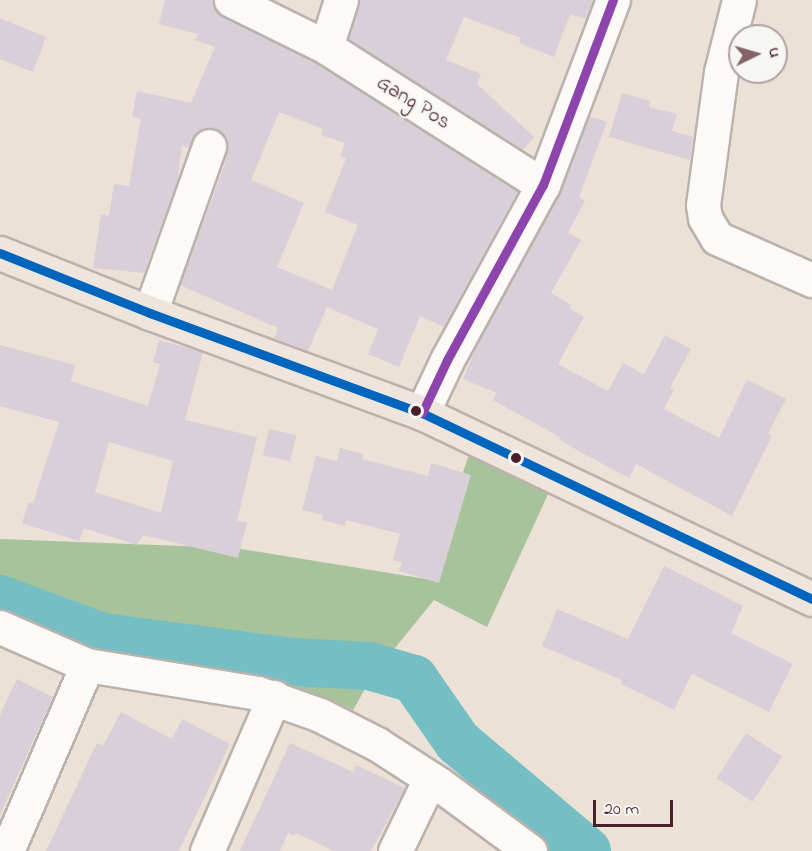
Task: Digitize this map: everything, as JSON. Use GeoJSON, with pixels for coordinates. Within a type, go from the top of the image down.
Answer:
{"type":"FeatureCollection","features":[{"type":"Feature","properties":{"kind":"main road"},"geometry":{"type":"LineString","coordinates":[[0,253],[150,313],[422,412],[812,598]]}},
{"type":"Feature","properties":{"kind":"street","name":"Gang Pos"},"geometry":{"type":"LineString","coordinates":[[231,0],[326,47],[543,185]]}},
{"type":"Feature","properties":{"kind":"street"},"geometry":{"type":"LineString","coordinates":[[326,47],[341,0]]}},
{"type":"Feature","properties":{"kind":"street"},"geometry":{"type":"LineString","coordinates":[[422,412],[447,360],[543,185],[612,0]]}},
{"type":"Feature","properties":{"kind":"street"},"geometry":{"type":"LineString","coordinates":[[738,0],[721,72],[703,205],[705,218],[717,238],[812,280]]}},
{"type":"Feature","properties":{"kind":"street"},"geometry":{"type":"LineString","coordinates":[[150,313],[209,146]]}},
{"type":"Feature","properties":{"kind":"street"},"geometry":{"type":"LineString","coordinates":[[0,627],[87,665],[274,697],[358,734],[430,779],[524,849]]}},
{"type":"Feature","properties":{"kind":"street"},"geometry":{"type":"LineString","coordinates":[[7,851],[87,665]]}},
{"type":"Feature","properties":{"kind":"street"},"geometry":{"type":"LineString","coordinates":[[207,851],[274,697]]}},
{"type":"Feature","properties":{"kind":"street"},"geometry":{"type":"LineString","coordinates":[[395,851],[430,779]]}},
{"type":"Feature","properties":{"kind":"green space"},"geometry":{"type":"Polygon","coordinates":[[[470,452],[549,492],[487,627],[434,600],[373,675],[353,710],[268,680],[123,667],[0,620],[0,539],[235,548],[426,579],[470,452]]]}},
{"type":"Feature","properties":{"kind":"building"},"geometry":{"type":"Polygon","coordinates":[[[165,0],[212,0],[215,10],[223,17],[317,63],[518,191],[444,327],[420,316],[399,367],[368,354],[378,329],[327,307],[308,351],[274,338],[278,328],[180,285],[225,164],[227,142],[223,133],[215,128],[197,131],[188,148],[182,145],[177,182],[144,273],[93,268],[101,214],[109,216],[114,184],[129,186],[141,119],[132,117],[137,91],[191,103],[215,47],[195,40],[198,34],[159,24],[165,0]],[[279,112],[251,180],[304,203],[277,267],[332,290],[358,225],[325,212],[346,158],[340,156],[345,143],[321,135],[323,129],[279,112]]]}},
{"type":"Feature","properties":{"kind":"building"},"geometry":{"type":"Polygon","coordinates":[[[359,0],[593,0],[586,19],[570,14],[554,57],[519,43],[521,38],[464,17],[446,60],[481,74],[477,84],[534,137],[523,150],[348,39],[359,0]]]}},
{"type":"Feature","properties":{"kind":"building"},"geometry":{"type":"Polygon","coordinates":[[[0,18],[46,37],[33,72],[0,59],[0,18]]]}},
{"type":"Feature","properties":{"kind":"building"},"geometry":{"type":"Polygon","coordinates":[[[622,93],[650,101],[649,107],[677,114],[672,131],[693,137],[690,160],[609,137],[622,93]]]}},
{"type":"Feature","properties":{"kind":"building"},"geometry":{"type":"Polygon","coordinates":[[[589,116],[607,122],[579,197],[585,201],[568,233],[581,240],[551,293],[571,305],[569,308],[584,317],[558,364],[608,391],[623,363],[644,374],[665,335],[691,349],[670,388],[674,390],[664,409],[719,438],[747,380],[786,399],[768,434],[772,436],[732,516],[636,464],[629,478],[493,400],[497,393],[463,379],[479,341],[560,194],[589,116]]]}},
{"type":"Feature","properties":{"kind":"building"},"geometry":{"type":"Polygon","coordinates":[[[159,340],[203,352],[185,420],[257,437],[237,521],[247,523],[238,558],[143,535],[137,545],[84,528],[79,541],[22,523],[29,502],[33,503],[59,422],[0,406],[0,345],[75,365],[71,381],[148,406],[160,364],[153,362],[159,340]],[[109,442],[95,492],[161,513],[173,461],[109,442]]]}},
{"type":"Feature","properties":{"kind":"building"},"geometry":{"type":"Polygon","coordinates":[[[269,429],[296,435],[290,462],[263,455],[269,429]]]}},
{"type":"Feature","properties":{"kind":"building"},"geometry":{"type":"Polygon","coordinates":[[[340,448],[363,454],[362,459],[428,476],[431,463],[471,475],[439,583],[399,571],[402,562],[393,560],[400,534],[346,520],[345,526],[322,520],[323,515],[302,510],[316,456],[337,461],[340,448]]]}},
{"type":"Feature","properties":{"kind":"building"},"geometry":{"type":"Polygon","coordinates":[[[664,566],[743,606],[731,633],[793,664],[769,712],[692,674],[674,710],[621,684],[622,680],[542,646],[557,609],[628,639],[664,566]]]}},
{"type":"Feature","properties":{"kind":"building"},"geometry":{"type":"Polygon","coordinates":[[[17,679],[53,697],[0,815],[0,715],[17,679]]]}},
{"type":"Feature","properties":{"kind":"building"},"geometry":{"type":"Polygon","coordinates":[[[121,712],[172,739],[182,719],[230,744],[179,851],[46,851],[97,743],[103,746],[121,712]]]}},
{"type":"Feature","properties":{"kind":"building"},"geometry":{"type":"Polygon","coordinates":[[[746,733],[782,756],[753,802],[717,778],[746,733]]]}},
{"type":"Feature","properties":{"kind":"building"},"geometry":{"type":"Polygon","coordinates":[[[290,743],[353,772],[356,765],[405,788],[371,851],[334,851],[296,833],[294,836],[288,833],[280,851],[240,851],[290,743]]]}},
{"type":"Feature","properties":{"kind":"waterway"},"geometry":{"type":"LineString","coordinates":[[0,599],[103,637],[293,662],[369,666],[414,679],[458,742],[587,851]]}},
{"type":"Feature","properties":{"kind":"transit line"},"geometry":{"type":"LineString","coordinates":[[422,413],[447,360],[543,185],[613,0]]}},
{"type":"Feature","properties":{"kind":"transit line"},"geometry":{"type":"LineString","coordinates":[[0,253],[150,313],[422,413],[812,599]]}}]}
